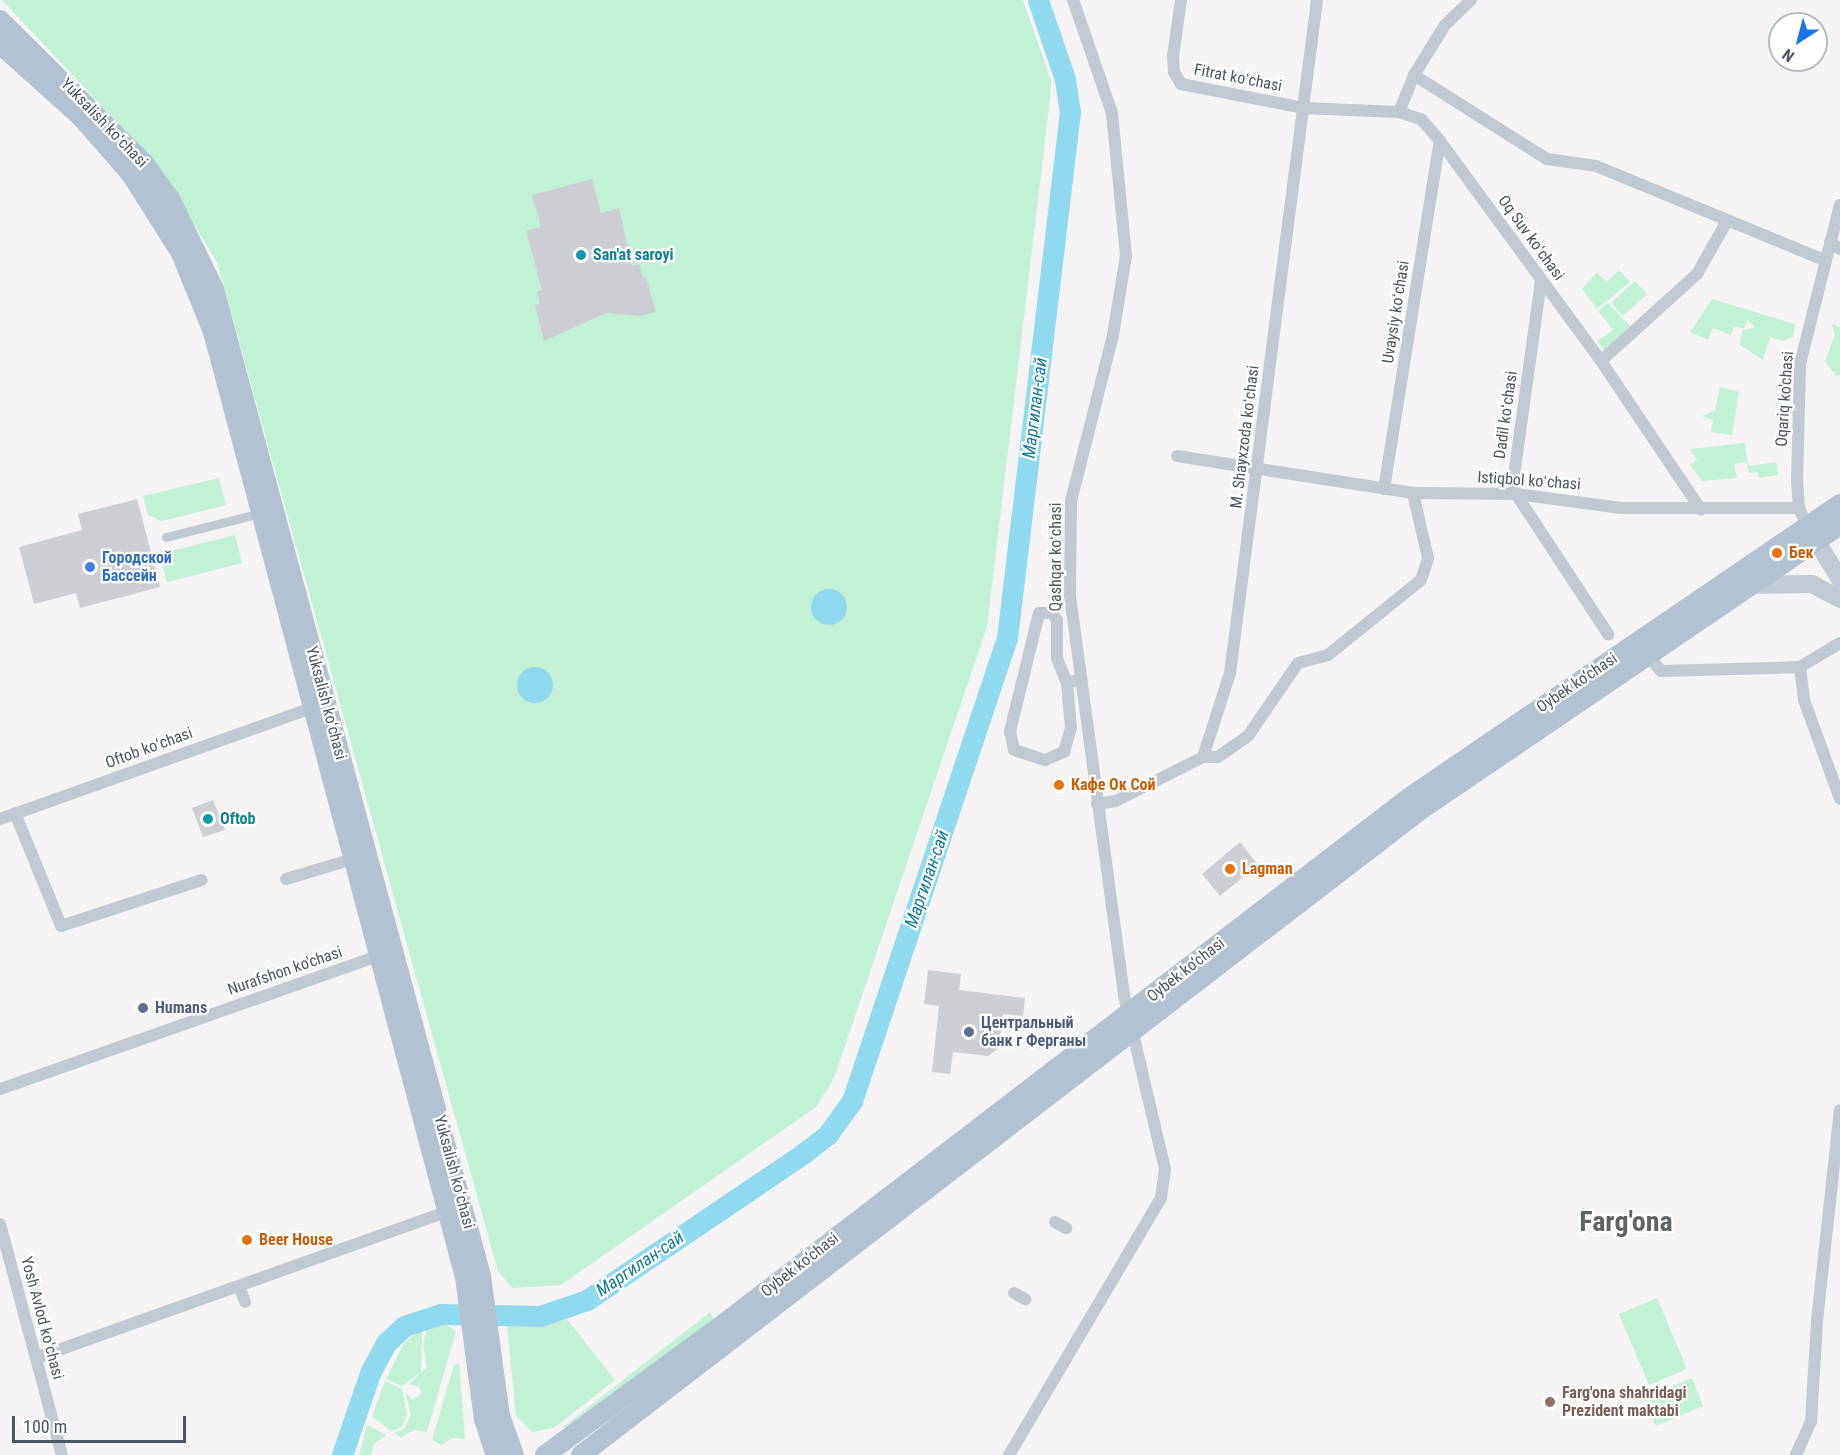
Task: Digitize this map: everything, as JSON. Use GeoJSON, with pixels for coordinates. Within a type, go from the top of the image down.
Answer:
{"type":"FeatureCollection","features":[{"type":"Feature","properties":{"kind":"main road","name":"Yuksalish koʻchasi"},"geometry":{"type":"LineString","coordinates":[[0,20],[144,163],[195,245],[225,327],[378,956],[448,1211],[473,1276]]}},
{"type":"Feature","properties":{"kind":"main road","name":"Yuksalish koʻchasi"},"geometry":{"type":"LineString","coordinates":[[0,44],[81,117],[130,174],[181,253],[213,332],[318,706],[473,1276],[481,1329],[500,1416],[514,1455]]}},
{"type":"Feature","properties":{"kind":"main road","name":"Oybek ko‘chasi"},"geometry":{"type":"LineString","coordinates":[[581,1455],[1135,1033],[1419,811],[1646,653],[1750,585],[1812,533],[1840,504]]}},
{"type":"Feature","properties":{"kind":"main road","name":"Oybek ko‘chasi"},"geometry":{"type":"LineString","coordinates":[[545,1455],[1129,1014],[1410,797],[1812,533],[1840,525]]}},
{"type":"Feature","properties":{"kind":"main road"},"geometry":{"type":"LineString","coordinates":[[1812,533],[1840,579]]}},
{"type":"Feature","properties":{"kind":"main road"},"geometry":{"type":"LineString","coordinates":[[1750,585],[1812,584],[1840,598]]}},
{"type":"Feature","properties":{"kind":"main road","name":"Yuksalish koʻchasi"},"geometry":{"type":"LineString","coordinates":[[481,1329],[484,1419],[496,1455]]}},
{"type":"Feature","properties":{"kind":"street","name":"Qashqar koʻchasi"},"geometry":{"type":"LineString","coordinates":[[1009,1455],[1161,1198],[1166,1169],[1129,1014],[1097,804],[1070,596],[1071,501],[1113,335],[1126,256],[1112,113],[1073,0]]}},
{"type":"Feature","properties":{"kind":"street","name":"Fitrat koʻchasi"},"geometry":{"type":"LineString","coordinates":[[1181,0],[1173,56],[1176,80],[1303,108]]}},
{"type":"Feature","properties":{"kind":"street","name":"M. Shayxzoda koʻchasi"},"geometry":{"type":"LineString","coordinates":[[1203,757],[1230,673],[1317,0]]}},
{"type":"Feature","properties":{"kind":"street"},"geometry":{"type":"LineString","coordinates":[[1303,108],[1399,112],[1414,75],[1445,26],[1471,0]]}},
{"type":"Feature","properties":{"kind":"street"},"geometry":{"type":"LineString","coordinates":[[1414,75],[1547,159],[1596,166],[1727,222],[1824,260]]}},
{"type":"Feature","properties":{"kind":"street","name":"Oq Suv koʻchasi"},"geometry":{"type":"LineString","coordinates":[[1399,112],[1421,118],[1440,141],[1601,361],[1701,510]]}},
{"type":"Feature","properties":{"kind":"street","name":"Uvaysiy koʻchasi"},"geometry":{"type":"LineString","coordinates":[[1384,489],[1440,141]]}},
{"type":"Feature","properties":{"kind":"street","name":"Oqariq ko'chasi"},"geometry":{"type":"LineString","coordinates":[[1812,533],[1799,508],[1800,364],[1824,260],[1835,246],[1840,205]]}},
{"type":"Feature","properties":{"kind":"street"},"geometry":{"type":"LineString","coordinates":[[1601,361],[1697,274],[1727,222]]}},
{"type":"Feature","properties":{"kind":"street","name":"Dadil koʻchasi"},"geometry":{"type":"LineString","coordinates":[[1516,494],[1513,482],[1541,281]]}},
{"type":"Feature","properties":{"kind":"street","name":"Istiqbol koʻchasi"},"geometry":{"type":"LineString","coordinates":[[1177,456],[1413,493],[1516,494],[1621,508],[1701,510],[1799,508]]}},
{"type":"Feature","properties":{"kind":"street"},"geometry":{"type":"LineString","coordinates":[[1097,804],[1116,801],[1203,757],[1218,757],[1248,736],[1298,663],[1328,655],[1421,580],[1428,558],[1413,493]]}},
{"type":"Feature","properties":{"kind":"street"},"geometry":{"type":"LineString","coordinates":[[1516,494],[1608,634]]}},
{"type":"Feature","properties":{"kind":"street"},"geometry":{"type":"LineString","coordinates":[[166,537],[249,516]]}},
{"type":"Feature","properties":{"kind":"street"},"geometry":{"type":"LineString","coordinates":[[1039,613],[1052,613],[1057,620],[1057,658],[1067,683],[1071,728],[1064,752],[1045,760],[1014,750],[1010,730],[1039,613]]}},
{"type":"Feature","properties":{"kind":"street"},"geometry":{"type":"LineString","coordinates":[[1646,653],[1660,671],[1800,667],[1840,643]]}},
{"type":"Feature","properties":{"kind":"street"},"geometry":{"type":"LineString","coordinates":[[1800,667],[1804,700],[1840,800]]}},
{"type":"Feature","properties":{"kind":"street"},"geometry":{"type":"LineString","coordinates":[[1067,683],[1081,679]]}},
{"type":"Feature","properties":{"kind":"street","name":"Oftob koʻchasi"},"geometry":{"type":"LineString","coordinates":[[0,819],[318,706]]}},
{"type":"Feature","properties":{"kind":"street"},"geometry":{"type":"LineString","coordinates":[[15,813],[61,926],[202,880]]}},
{"type":"Feature","properties":{"kind":"street"},"geometry":{"type":"LineString","coordinates":[[286,879],[353,859]]}},
{"type":"Feature","properties":{"kind":"street","name":"Nurafshon ko'chasi"},"geometry":{"type":"LineString","coordinates":[[0,1089],[378,956]]}},
{"type":"Feature","properties":{"kind":"street"},"geometry":{"type":"LineString","coordinates":[[1796,1455],[1811,1422],[1840,1110]]}},
{"type":"Feature","properties":{"kind":"street"},"geometry":{"type":"LineString","coordinates":[[36,1358],[448,1211]]}},
{"type":"Feature","properties":{"kind":"street","name":"Yosh Avlod koʻchasi"},"geometry":{"type":"LineString","coordinates":[[0,1224],[62,1455]]}},
{"type":"Feature","properties":{"kind":"street"},"geometry":{"type":"LineString","coordinates":[[239,1286],[245,1302]]}},
{"type":"Feature","properties":{"kind":"street"},"geometry":{"type":"LineString","coordinates":[[1014,1293],[1026,1299]]}},
{"type":"Feature","properties":{"kind":"green space"},"geometry":{"type":"Polygon","coordinates":[[[2,0],[1023,0],[1051,80],[1050,99],[987,627],[834,1078],[816,1107],[561,1285],[512,1288],[498,1271],[217,262],[159,167],[2,0]]]}},
{"type":"Feature","properties":{"kind":"green space"},"geometry":{"type":"Polygon","coordinates":[[[1619,270],[1630,282],[1597,309],[1582,289],[1597,272],[1606,282],[1619,270]]]}},
{"type":"Feature","properties":{"kind":"green space"},"geometry":{"type":"Polygon","coordinates":[[[1635,281],[1647,294],[1623,316],[1611,303],[1635,281]]]}},
{"type":"Feature","properties":{"kind":"green space"},"geometry":{"type":"Polygon","coordinates":[[[1712,299],[1795,324],[1793,337],[1783,341],[1770,337],[1763,360],[1740,345],[1742,331],[1755,327],[1747,319],[1744,328],[1734,327],[1731,335],[1713,328],[1708,340],[1690,332],[1712,299]]]}},
{"type":"Feature","properties":{"kind":"green space"},"geometry":{"type":"Polygon","coordinates":[[[1608,303],[1633,329],[1606,353],[1597,341],[1613,330],[1598,311],[1608,303]]]}},
{"type":"Feature","properties":{"kind":"green space"},"geometry":{"type":"Polygon","coordinates":[[[1832,324],[1840,327],[1840,375],[1836,376],[1825,361],[1835,334],[1832,324]]]}},
{"type":"Feature","properties":{"kind":"green space"},"geometry":{"type":"Polygon","coordinates":[[[1720,387],[1739,392],[1732,435],[1711,432],[1713,420],[1702,416],[1715,411],[1720,387]]]}},
{"type":"Feature","properties":{"kind":"green space"},"geometry":{"type":"Polygon","coordinates":[[[1745,443],[1748,466],[1776,462],[1778,475],[1759,478],[1758,472],[1749,473],[1746,462],[1734,464],[1737,478],[1702,481],[1690,465],[1697,460],[1690,449],[1745,443]]]}},
{"type":"Feature","properties":{"kind":"green space"},"geometry":{"type":"Polygon","coordinates":[[[219,478],[226,505],[162,521],[148,515],[143,496],[219,478]]]}},
{"type":"Feature","properties":{"kind":"green space"},"geometry":{"type":"Polygon","coordinates":[[[235,535],[242,563],[167,582],[162,564],[171,551],[235,535]]]}},
{"type":"Feature","properties":{"kind":"green space"},"geometry":{"type":"Polygon","coordinates":[[[1657,1298],[1687,1369],[1649,1385],[1619,1314],[1657,1298]]]}},
{"type":"Feature","properties":{"kind":"green space"},"geometry":{"type":"Polygon","coordinates":[[[710,1312],[714,1319],[566,1431],[563,1427],[710,1312]]]}},
{"type":"Feature","properties":{"kind":"green space"},"geometry":{"type":"Polygon","coordinates":[[[567,1319],[615,1380],[554,1428],[532,1432],[516,1416],[507,1326],[548,1325],[567,1319]]]}},
{"type":"Feature","properties":{"kind":"green space"},"geometry":{"type":"Polygon","coordinates":[[[442,1323],[456,1331],[427,1432],[415,1430],[401,1437],[394,1433],[404,1429],[411,1415],[405,1391],[412,1400],[422,1393],[418,1386],[409,1384],[427,1367],[423,1346],[427,1325],[442,1323]]]}},
{"type":"Feature","properties":{"kind":"green space"},"geometry":{"type":"Polygon","coordinates":[[[422,1327],[421,1372],[402,1386],[386,1379],[404,1343],[422,1327]]]}},
{"type":"Feature","properties":{"kind":"green space"},"geometry":{"type":"Polygon","coordinates":[[[459,1363],[465,1439],[452,1438],[442,1445],[432,1440],[454,1365],[459,1363]]]}},
{"type":"Feature","properties":{"kind":"green space"},"geometry":{"type":"Polygon","coordinates":[[[1692,1378],[1703,1406],[1656,1426],[1644,1398],[1692,1378]]]}},
{"type":"Feature","properties":{"kind":"green space"},"geometry":{"type":"Polygon","coordinates":[[[385,1381],[402,1389],[407,1414],[402,1427],[391,1431],[372,1416],[385,1381]]]}},
{"type":"Feature","properties":{"kind":"green space"},"geometry":{"type":"Polygon","coordinates":[[[367,1425],[386,1435],[374,1444],[371,1455],[359,1455],[367,1425]]]}},
{"type":"Feature","properties":{"kind":"water"},"geometry":{"type":"Polygon","coordinates":[[[829,589],[842,594],[847,607],[842,620],[829,625],[816,620],[811,607],[816,594],[829,589]]]}},
{"type":"Feature","properties":{"kind":"water"},"geometry":{"type":"Polygon","coordinates":[[[535,667],[548,672],[553,685],[548,698],[535,703],[522,698],[517,685],[522,672],[535,667]]]}},
{"type":"Feature","properties":{"kind":"building","name":"San'at saroyi"},"geometry":{"type":"Polygon","coordinates":[[[592,179],[601,213],[619,208],[632,266],[639,264],[643,278],[646,277],[656,312],[641,316],[606,313],[544,341],[535,305],[540,304],[537,292],[542,290],[526,231],[541,227],[532,195],[592,179]]]}},
{"type":"Feature","properties":{"kind":"building","name":"Городской Бассейн"},"geometry":{"type":"Polygon","coordinates":[[[137,499],[160,587],[80,608],[76,593],[34,604],[19,547],[82,530],[78,514],[137,499]]]}},
{"type":"Feature","properties":{"kind":"building","name":"Oftob"},"geometry":{"type":"Polygon","coordinates":[[[213,800],[225,830],[203,837],[192,808],[213,800]]]}},
{"type":"Feature","properties":{"kind":"building","name":"Lagman"},"geometry":{"type":"Polygon","coordinates":[[[1240,842],[1258,865],[1220,896],[1202,874],[1240,842]]]}},
{"type":"Feature","properties":{"kind":"building","name":"Центральный банк г Ферганы"},"geometry":{"type":"Polygon","coordinates":[[[928,970],[961,974],[959,990],[1025,998],[1023,1016],[1003,1014],[999,1048],[988,1056],[953,1052],[950,1074],[932,1072],[939,1006],[924,1004],[928,970]]]}},
{"type":"Feature","properties":{"kind":"waterway","name":"Маргилан-сай"},"geometry":{"type":"LineString","coordinates":[[342,1455],[370,1373],[386,1343],[404,1326],[440,1314],[540,1316],[587,1300],[804,1153],[828,1134],[852,1101],[1007,638],[1070,112],[1065,79],[1038,0]]}},
{"type":"Feature","properties":{"kind":"place","name":"San'at saroyi"},"geometry":{"type":"Point","coordinates":[581,255]}},
{"type":"Feature","properties":{"kind":"place","name":"Бек"},"geometry":{"type":"Point","coordinates":[1777,553]}},
{"type":"Feature","properties":{"kind":"place","name":"Городской Бассейн"},"geometry":{"type":"Point","coordinates":[90,567]}},
{"type":"Feature","properties":{"kind":"place","name":"Кафе Ок Сой"},"geometry":{"type":"Point","coordinates":[1059,785]}},
{"type":"Feature","properties":{"kind":"place","name":"Oftob"},"geometry":{"type":"Point","coordinates":[208,819]}},
{"type":"Feature","properties":{"kind":"place","name":"Lagman"},"geometry":{"type":"Point","coordinates":[1230,869]}},
{"type":"Feature","properties":{"kind":"place","name":"Humans"},"geometry":{"type":"Point","coordinates":[143,1008]}},
{"type":"Feature","properties":{"kind":"place","name":"Центральный банк г Ферганы"},"geometry":{"type":"Point","coordinates":[969,1032]}},
{"type":"Feature","properties":{"kind":"place","name":"Beer House"},"geometry":{"type":"Point","coordinates":[247,1240]}},
{"type":"Feature","properties":{"kind":"place","name":"Farg'ona shahridagi Prezident maktabi"},"geometry":{"type":"Point","coordinates":[1550,1402]}},
{"type":"Feature","properties":{"kind":"district","name":"Farg'ona"},"geometry":{"type":"Point","coordinates":[1626,1222]}}]}
